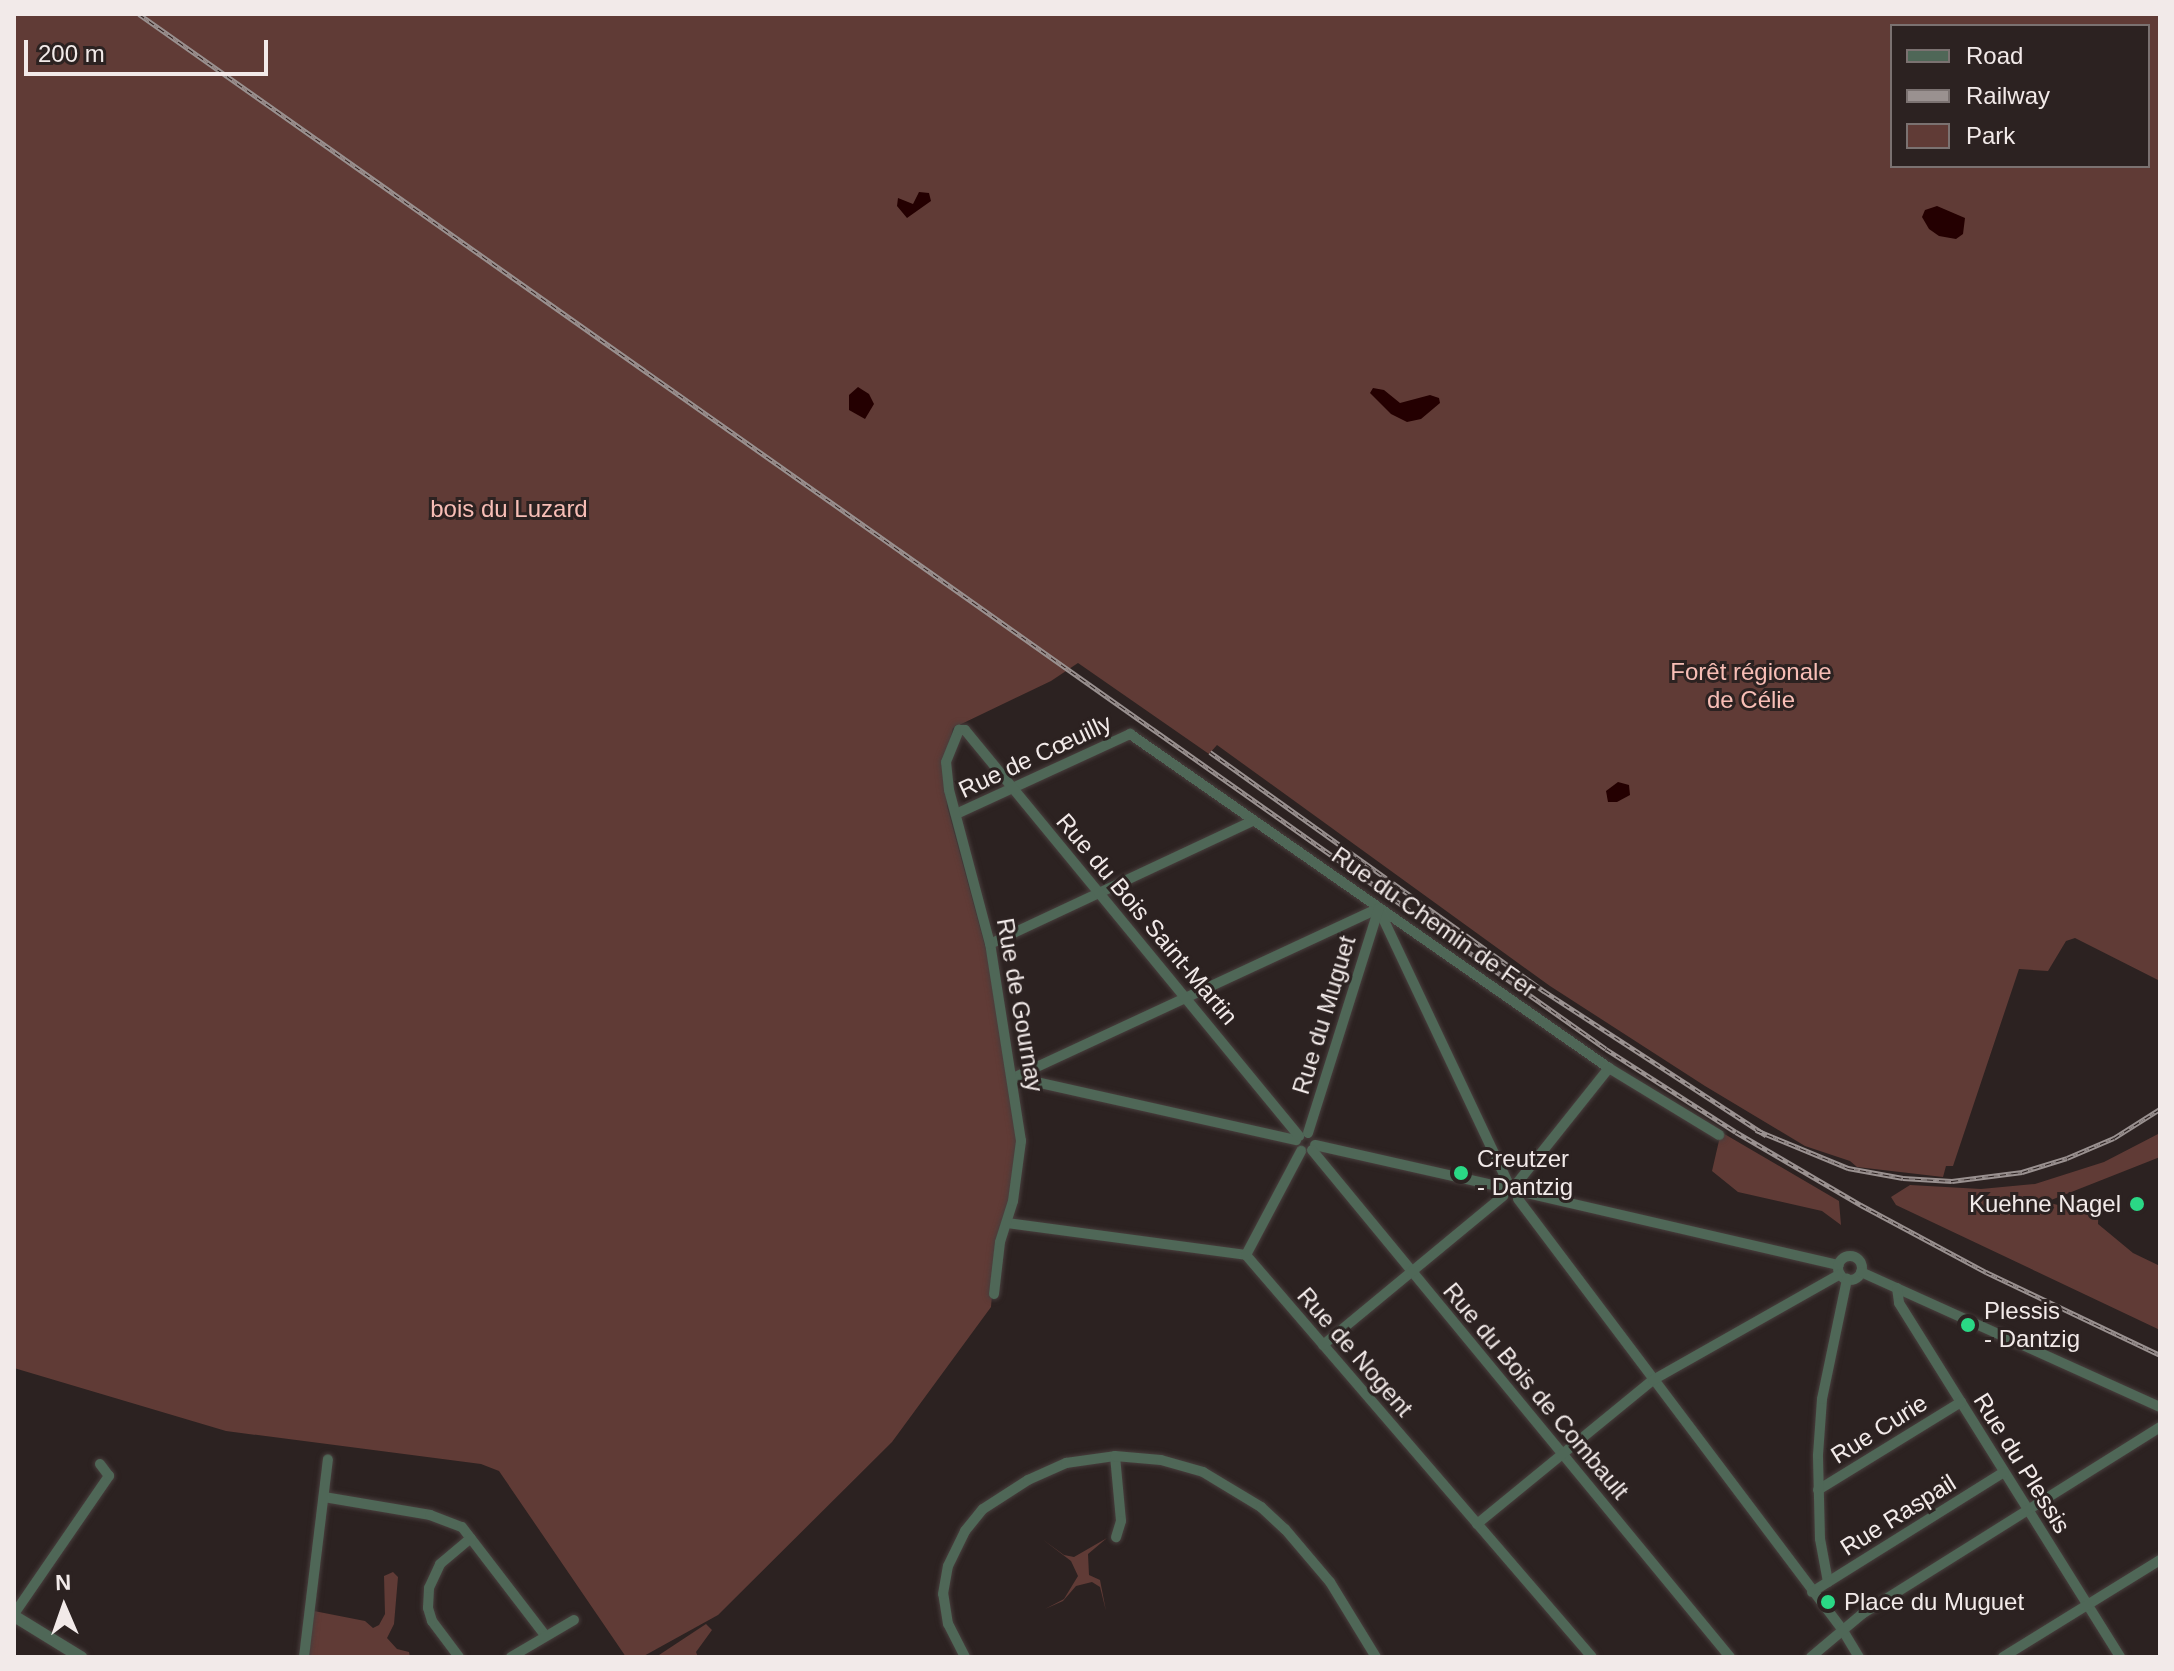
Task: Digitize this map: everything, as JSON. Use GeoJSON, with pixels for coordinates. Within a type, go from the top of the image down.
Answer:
{"type":"FeatureCollection","features":[{"type":"Feature","properties":{"kind":"street","name":"Rue du Bois Saint-Martin"},"geometry":{"type":"LineString","coordinates":[[962,729],[1301,1137]]}},
{"type":"Feature","properties":{"kind":"street","name":"Rue de Gournay"},"geometry":{"type":"LineString","coordinates":[[962,729],[956,733],[946,762],[956,814],[990,944],[1016,1078],[1021,1141],[1007,1223],[1000,1242],[994,1294]]}},
{"type":"Feature","properties":{"kind":"street","name":"Rue de Cœuilly"},"geometry":{"type":"LineString","coordinates":[[956,814],[1130,734]]}},
{"type":"Feature","properties":{"kind":"street","name":"Rue du Chemin de Fer"},"geometry":{"type":"LineString","coordinates":[[1130,734],[1609,1068],[1719,1135]]}},
{"type":"Feature","properties":{"kind":"street"},"geometry":{"type":"LineString","coordinates":[[990,944],[1253,821]]}},
{"type":"Feature","properties":{"kind":"street"},"geometry":{"type":"LineString","coordinates":[[1016,1078],[1379,908],[1512,1189],[1842,1629],[1859,1657]]}},
{"type":"Feature","properties":{"kind":"street","name":"Rue du Muguet"},"geometry":{"type":"LineString","coordinates":[[1301,1137],[1379,908]]}},
{"type":"Feature","properties":{"kind":"street"},"geometry":{"type":"LineString","coordinates":[[1323,1345],[1512,1189],[1609,1068]]}},
{"type":"Feature","properties":{"kind":"street"},"geometry":{"type":"LineString","coordinates":[[1007,1223],[1246,1255],[1314,1138],[1016,1078]]}},
{"type":"Feature","properties":{"kind":"street"},"geometry":{"type":"LineString","coordinates":[[1301,1137],[1309,1149],[1512,1189],[1842,1273],[1854,1279],[1861,1272]]}},
{"type":"Feature","properties":{"kind":"street","name":"Rue du Bois de Combault"},"geometry":{"type":"LineString","coordinates":[[1309,1149],[1730,1657]]}},
{"type":"Feature","properties":{"kind":"street","name":"Rue de Nogent"},"geometry":{"type":"LineString","coordinates":[[1246,1255],[1592,1657]]}},
{"type":"Feature","properties":{"kind":"street"},"geometry":{"type":"LineString","coordinates":[[1828,1582],[1820,1539],[1818,1490],[1822,1399],[1843,1259],[1853,1256],[1860,1261],[1861,1272]]}},
{"type":"Feature","properties":{"kind":"street"},"geometry":{"type":"LineString","coordinates":[[1861,1272],[2160,1407]]}},
{"type":"Feature","properties":{"kind":"street"},"geometry":{"type":"LineString","coordinates":[[1477,1524],[1653,1380],[1842,1273]]}},
{"type":"Feature","properties":{"kind":"street","name":"Rue du Plessis"},"geometry":{"type":"LineString","coordinates":[[1897,1288],[1899,1303],[2120,1657]]}},
{"type":"Feature","properties":{"kind":"street","name":"Rue Curie"},"geometry":{"type":"LineString","coordinates":[[1818,1490],[1961,1402]]}},
{"type":"Feature","properties":{"kind":"street"},"geometry":{"type":"LineString","coordinates":[[1811,1657],[1842,1629],[2160,1427]]}},
{"type":"Feature","properties":{"kind":"street"},"geometry":{"type":"LineString","coordinates":[[1115,1456],[1121,1521],[1116,1537]]}},
{"type":"Feature","properties":{"kind":"street"},"geometry":{"type":"LineString","coordinates":[[965,1657],[948,1624],[943,1594],[948,1566],[965,1531],[983,1509],[1028,1480],[1066,1463],[1115,1456],[1161,1460],[1203,1472],[1261,1507],[1285,1529],[1330,1582],[1376,1657]]}},
{"type":"Feature","properties":{"kind":"street"},"geometry":{"type":"LineString","coordinates":[[304,1657],[328,1459]]}},
{"type":"Feature","properties":{"kind":"street"},"geometry":{"type":"LineString","coordinates":[[81,1657],[14,1615],[109,1476],[100,1464]]}},
{"type":"Feature","properties":{"kind":"street","name":"Rue Raspail"},"geometry":{"type":"LineString","coordinates":[[1812,1592],[2004,1472]]}},
{"type":"Feature","properties":{"kind":"street"},"geometry":{"type":"LineString","coordinates":[[324,1497],[448,1520],[471,1538],[545,1635]]}},
{"type":"Feature","properties":{"kind":"street"},"geometry":{"type":"LineString","coordinates":[[459,1657],[432,1621],[428,1608],[429,1588],[440,1564],[471,1538]]}},
{"type":"Feature","properties":{"kind":"street"},"geometry":{"type":"LineString","coordinates":[[2003,1657],[2160,1560]]}},
{"type":"Feature","properties":{"kind":"street"},"geometry":{"type":"LineString","coordinates":[[511,1657],[574,1620]]}},
{"type":"Feature","properties":{"kind":"green space","name":"bois du Luzard"},"geometry":{"type":"Polygon","coordinates":[[[14,14],[2160,14],[2160,981],[2075,938],[2066,941],[2048,971],[2019,969],[1953,1166],[1946,1166],[1943,1177],[1857,1167],[1850,1161],[1805,1146],[1550,986],[1217,745],[1209,754],[1078,663],[1051,681],[953,728],[944,764],[947,806],[992,972],[1019,1143],[1010,1205],[997,1238],[991,1307],[892,1442],[718,1615],[642,1657],[626,1657],[499,1471],[481,1464],[226,1431],[14,1368],[14,14]]]}},
{"type":"Feature","properties":{"kind":"green space"},"geometry":{"type":"Polygon","coordinates":[[[1721,1132],[1839,1201],[1841,1225],[1822,1211],[1738,1192],[1712,1171],[1721,1132]]]}},
{"type":"Feature","properties":{"kind":"green space"},"geometry":{"type":"Polygon","coordinates":[[[2160,1133],[2160,1157],[2046,1202],[2082,1211],[2099,1200],[2098,1224],[2133,1253],[2160,1266],[2160,1330],[1896,1205],[1891,1197],[1910,1185],[1981,1189],[2035,1184],[2104,1162],[2160,1133]]]}},
{"type":"Feature","properties":{"kind":"green space"},"geometry":{"type":"Polygon","coordinates":[[[1107,1538],[1088,1554],[1089,1575],[1100,1580],[1106,1611],[1100,1587],[1092,1582],[1076,1586],[1063,1601],[1045,1609],[1064,1599],[1078,1576],[1071,1561],[1042,1539],[1064,1555],[1074,1557],[1107,1538]]]}},
{"type":"Feature","properties":{"kind":"green space"},"geometry":{"type":"Polygon","coordinates":[[[393,1572],[398,1577],[394,1624],[387,1638],[397,1649],[409,1652],[410,1657],[309,1657],[314,1611],[365,1621],[373,1628],[379,1625],[385,1614],[384,1576],[393,1572]]]}},
{"type":"Feature","properties":{"kind":"green space"},"geometry":{"type":"Polygon","coordinates":[[[706,1624],[712,1630],[696,1652],[698,1657],[656,1657],[706,1624]]]}},
{"type":"Feature","properties":{"kind":"shaded area"},"geometry":{"type":"Polygon","coordinates":[[[919,192],[929,193],[931,201],[907,218],[897,206],[898,198],[913,204],[919,192]]]}},
{"type":"Feature","properties":{"kind":"shaded area"},"geometry":{"type":"Polygon","coordinates":[[[1937,206],[1965,218],[1963,234],[1956,239],[1939,236],[1929,229],[1922,217],[1925,210],[1937,206]]]}},
{"type":"Feature","properties":{"kind":"shaded area"},"geometry":{"type":"Polygon","coordinates":[[[858,387],[869,394],[874,404],[865,419],[849,410],[849,395],[858,387]]]}},
{"type":"Feature","properties":{"kind":"shaded area"},"geometry":{"type":"Polygon","coordinates":[[[1373,388],[1384,390],[1400,403],[1430,395],[1439,398],[1440,403],[1421,419],[1407,422],[1391,414],[1370,393],[1373,388]]]}},
{"type":"Feature","properties":{"kind":"shaded area"},"geometry":{"type":"Polygon","coordinates":[[[1618,782],[1629,785],[1630,795],[1617,802],[1608,802],[1606,791],[1618,782]]]}},
{"type":"Feature","properties":{"kind":"railway"},"geometry":{"type":"LineString","coordinates":[[139,14],[1606,1049],[1736,1132],[1861,1205],[1986,1272],[2160,1355]]}},
{"type":"Feature","properties":{"kind":"railway"},"geometry":{"type":"LineString","coordinates":[[1210,752],[1544,991],[1766,1135]]}},
{"type":"Feature","properties":{"kind":"railway"},"geometry":{"type":"LineString","coordinates":[[1756,1130],[1848,1168],[1903,1178],[1952,1181],[2022,1172],[2067,1158],[2114,1138],[2160,1109]]}},
{"type":"Feature","properties":{"kind":"place","name":"Creutzer - Dantzig"},"geometry":{"type":"Point","coordinates":[1461,1173]}},
{"type":"Feature","properties":{"kind":"place","name":"Kuehne Nagel"},"geometry":{"type":"Point","coordinates":[2137,1204]}},
{"type":"Feature","properties":{"kind":"place","name":"Plessis - Dantzig"},"geometry":{"type":"Point","coordinates":[1968,1325]}},
{"type":"Feature","properties":{"kind":"place","name":"Place du Muguet"},"geometry":{"type":"Point","coordinates":[1828,1602]}},
{"type":"Feature","properties":{"kind":"park label","name":"Forêt régionale de Célie"},"geometry":{"type":"Point","coordinates":[1751,686]}}]}
